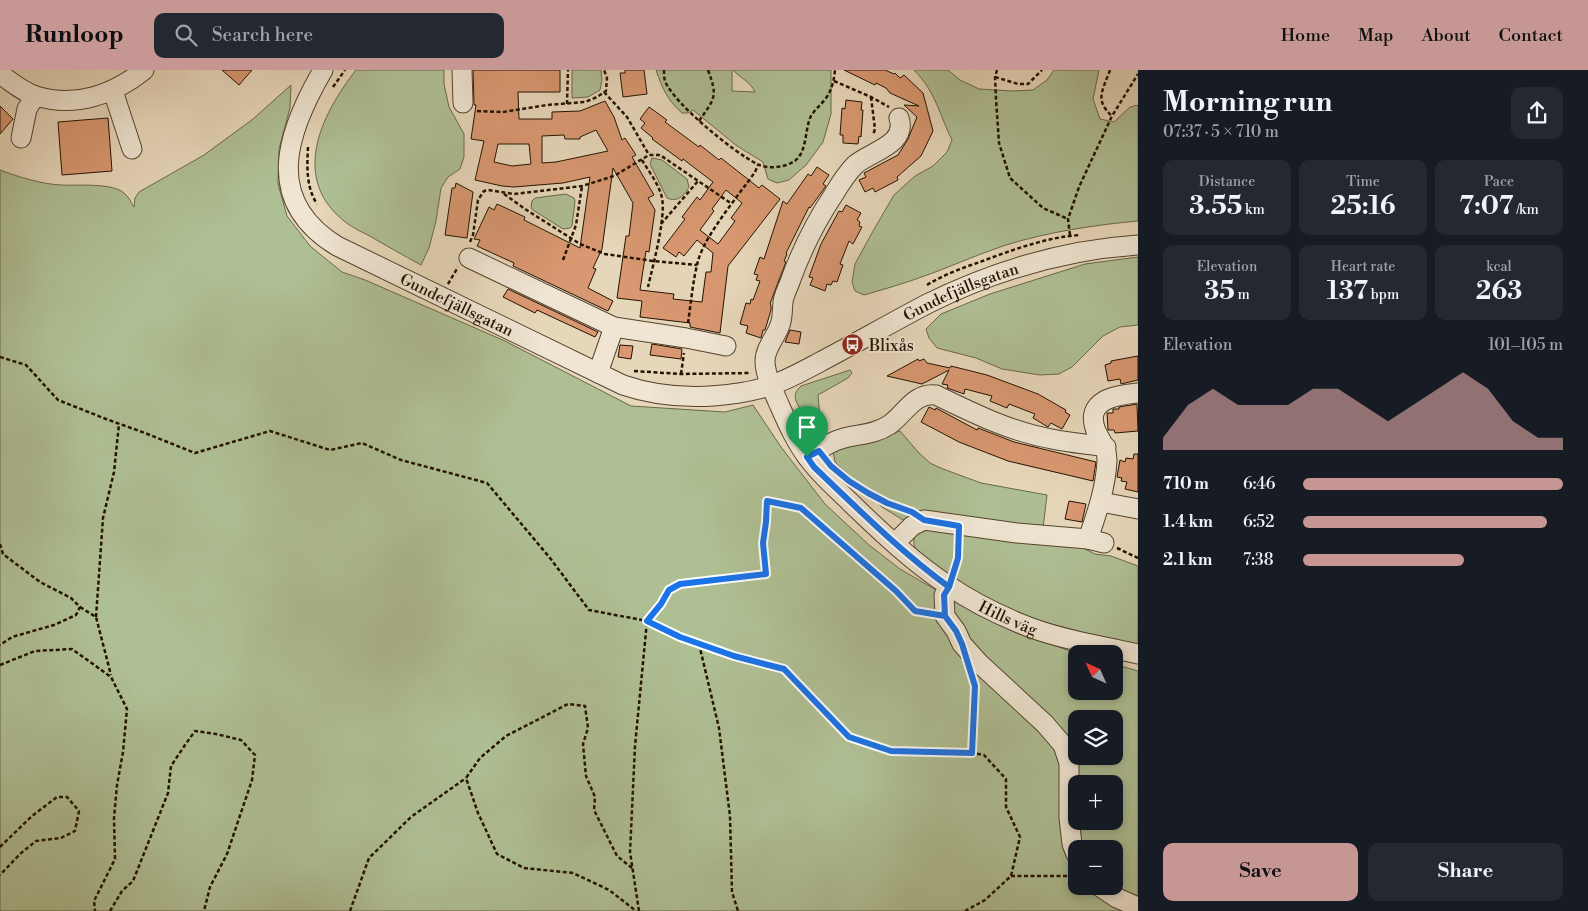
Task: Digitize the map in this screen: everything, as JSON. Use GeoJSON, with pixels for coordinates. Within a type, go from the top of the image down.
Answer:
{"type":"FeatureCollection","features":[{"type":"Feature","properties":{"kind":"street"},"geometry":{"type":"LineString","coordinates":[[0,74],[35,96],[62,101],[81,99],[113,91],[144,70]]}},
{"type":"Feature","properties":{"kind":"street","name":"Gundefjällsgatan"},"geometry":{"type":"LineString","coordinates":[[323,70],[295,127],[289,151],[287,170],[295,202],[314,230],[337,246],[623,385],[641,391],[666,395],[712,396],[757,390],[769,378],[839,352],[928,304],[1008,270],[1080,252],[1138,245]]}},
{"type":"Feature","properties":{"kind":"street"},"geometry":{"type":"LineString","coordinates":[[462,70],[464,103]]}},
{"type":"Feature","properties":{"kind":"street"},"geometry":{"type":"LineString","coordinates":[[113,91],[132,149]]}},
{"type":"Feature","properties":{"kind":"street"},"geometry":{"type":"LineString","coordinates":[[21,138],[27,109],[35,96]]}},
{"type":"Feature","properties":{"kind":"street"},"geometry":{"type":"LineString","coordinates":[[899,118],[901,130],[885,148],[855,165],[819,218],[805,245],[783,302],[784,312],[778,333],[767,350],[765,362],[769,378],[794,438],[821,474],[895,543],[912,526],[924,520],[959,526],[1096,541],[1107,459],[1106,447],[1097,432],[1094,422],[1097,407],[1101,402],[1109,398],[1138,393]]}},
{"type":"Feature","properties":{"kind":"street"},"geometry":{"type":"LineString","coordinates":[[465,257],[614,327],[726,346]]}},
{"type":"Feature","properties":{"kind":"street"},"geometry":{"type":"LineString","coordinates":[[598,373],[614,327]]}},
{"type":"Feature","properties":{"kind":"street"},"geometry":{"type":"LineString","coordinates":[[807,457],[840,439],[864,435],[888,426],[916,399],[926,395],[936,395],[997,423],[1025,433],[1106,447]]}},
{"type":"Feature","properties":{"kind":"street"},"geometry":{"type":"LineString","coordinates":[[1101,502],[1138,509]]}},
{"type":"Feature","properties":{"kind":"street","name":"Hills väg"},"geometry":{"type":"LineString","coordinates":[[895,543],[949,587],[1020,624],[1056,635],[1138,654]]}},
{"type":"Feature","properties":{"kind":"street"},"geometry":{"type":"LineString","coordinates":[[949,587],[944,595],[945,616],[956,631],[962,644],[979,663],[1045,724],[1063,745],[1069,763],[1069,818],[1072,840]]}},
{"type":"Feature","properties":{"kind":"street"},"geometry":{"type":"LineString","coordinates":[[1112,895],[1138,907]]}},
{"type":"Feature","properties":{"kind":"path"},"geometry":{"type":"LineString","coordinates":[[330,93],[345,70]]}},
{"type":"Feature","properties":{"kind":"path"},"geometry":{"type":"LineString","coordinates":[[567,104],[568,70]]}},
{"type":"Feature","properties":{"kind":"path"},"geometry":{"type":"LineString","coordinates":[[464,103],[471,110],[503,112],[547,105],[585,102],[606,91],[607,78],[604,70]]}},
{"type":"Feature","properties":{"kind":"path"},"geometry":{"type":"LineString","coordinates":[[664,70],[664,80],[674,97],[699,121],[728,145],[758,165],[769,168],[792,163],[798,157],[804,144],[810,118],[826,98],[834,81],[835,70]]}},
{"type":"Feature","properties":{"kind":"path"},"geometry":{"type":"LineString","coordinates":[[699,121],[715,94],[708,70]]}},
{"type":"Feature","properties":{"kind":"path"},"geometry":{"type":"LineString","coordinates":[[997,70],[995,77],[999,143],[1010,178],[1043,208],[1068,219]]}},
{"type":"Feature","properties":{"kind":"path"},"geometry":{"type":"LineString","coordinates":[[995,77],[1018,84],[1028,84],[1042,70]]}},
{"type":"Feature","properties":{"kind":"path"},"geometry":{"type":"LineString","coordinates":[[1110,70],[1102,92],[1101,102],[1104,109],[1112,116]]}},
{"type":"Feature","properties":{"kind":"path"},"geometry":{"type":"LineString","coordinates":[[1070,235],[1068,219],[1079,187],[1112,116],[1138,74]]}},
{"type":"Feature","properties":{"kind":"path"},"geometry":{"type":"LineString","coordinates":[[834,81],[871,97],[892,109],[899,118]]}},
{"type":"Feature","properties":{"kind":"path"},"geometry":{"type":"LineString","coordinates":[[604,92],[627,117],[649,155]]}},
{"type":"Feature","properties":{"kind":"path"},"geometry":{"type":"LineString","coordinates":[[867,157],[875,129],[871,97]]}},
{"type":"Feature","properties":{"kind":"path"},"geometry":{"type":"LineString","coordinates":[[309,144],[308,181],[312,196],[320,210]]}},
{"type":"Feature","properties":{"kind":"path"},"geometry":{"type":"LineString","coordinates":[[456,288],[448,284],[465,257],[473,235],[478,200],[488,190],[514,194],[582,186],[614,176],[649,155],[660,155],[732,204]]}},
{"type":"Feature","properties":{"kind":"path"},"geometry":{"type":"LineString","coordinates":[[642,160],[662,199],[660,225],[648,287]]}},
{"type":"Feature","properties":{"kind":"path"},"geometry":{"type":"LineString","coordinates":[[682,374],[698,265],[704,248],[758,165]]}},
{"type":"Feature","properties":{"kind":"path"},"geometry":{"type":"LineString","coordinates":[[660,225],[698,181]]}},
{"type":"Feature","properties":{"kind":"path"},"geometry":{"type":"LineString","coordinates":[[563,260],[576,225],[582,186]]}},
{"type":"Feature","properties":{"kind":"path"},"geometry":{"type":"LineString","coordinates":[[503,193],[580,244],[605,254],[698,265]]}},
{"type":"Feature","properties":{"kind":"path"},"geometry":{"type":"LineString","coordinates":[[926,286],[962,268],[999,255],[1070,235],[1088,234]]}},
{"type":"Feature","properties":{"kind":"path"},"geometry":{"type":"LineString","coordinates":[[0,357],[26,365],[58,400],[195,453],[270,431],[330,450],[362,443],[400,460],[487,483],[550,558],[589,610],[647,621],[699,644],[734,656],[784,669],[849,737],[891,751],[972,753],[984,756],[1006,778],[1006,807],[1020,837],[1011,876],[985,900],[965,911]]}},
{"type":"Feature","properties":{"kind":"path"},"geometry":{"type":"LineString","coordinates":[[628,370],[682,374],[758,373],[769,378]]}},
{"type":"Feature","properties":{"kind":"path"},"geometry":{"type":"LineString","coordinates":[[95,911],[94,901],[115,859],[114,818],[123,752],[126,709],[111,676],[96,618],[103,518],[114,472],[119,424]]}},
{"type":"Feature","properties":{"kind":"path"},"geometry":{"type":"LineString","coordinates":[[855,485],[874,496],[912,512],[924,520]]}},
{"type":"Feature","properties":{"kind":"path"},"geometry":{"type":"LineString","coordinates":[[637,911],[630,852],[635,746],[647,621],[661,604],[669,590],[680,584],[766,574],[763,543],[767,501],[801,508],[896,591],[915,611],[945,616]]}},
{"type":"Feature","properties":{"kind":"path"},"geometry":{"type":"LineString","coordinates":[[949,587],[958,558],[959,526]]}},
{"type":"Feature","properties":{"kind":"path"},"geometry":{"type":"LineString","coordinates":[[1096,541],[1126,551],[1138,558]]}},
{"type":"Feature","properties":{"kind":"path"},"geometry":{"type":"LineString","coordinates":[[0,544],[3,554],[40,582],[71,598],[96,618]]}},
{"type":"Feature","properties":{"kind":"path"},"geometry":{"type":"LineString","coordinates":[[0,645],[12,637],[54,625],[76,615],[80,607]]}},
{"type":"Feature","properties":{"kind":"path"},"geometry":{"type":"LineString","coordinates":[[699,644],[718,728],[730,816],[732,892],[738,911]]}},
{"type":"Feature","properties":{"kind":"path"},"geometry":{"type":"LineString","coordinates":[[0,665],[35,651],[72,649],[111,676]]}},
{"type":"Feature","properties":{"kind":"path"},"geometry":{"type":"LineString","coordinates":[[972,753],[975,686],[973,678]]}},
{"type":"Feature","properties":{"kind":"path"},"geometry":{"type":"LineString","coordinates":[[350,911],[369,858],[411,817],[466,778],[480,758],[506,736],[568,704],[585,706],[588,728],[583,744],[586,776],[595,797],[594,810],[617,856],[633,868]]}},
{"type":"Feature","properties":{"kind":"path"},"geometry":{"type":"LineString","coordinates":[[110,911],[122,891],[133,881],[168,793],[171,766],[184,744],[195,731],[241,740],[255,755],[252,780],[227,854],[210,887],[204,911]]}},
{"type":"Feature","properties":{"kind":"path"},"geometry":{"type":"LineString","coordinates":[[466,778],[478,813],[497,854],[524,868],[573,873],[609,890],[637,911]]}},
{"type":"Feature","properties":{"kind":"path"},"geometry":{"type":"LineString","coordinates":[[0,847],[32,816],[57,797],[67,797],[79,811],[75,831],[61,838],[36,841],[20,854],[0,875]]}},
{"type":"Feature","properties":{"kind":"path"},"geometry":{"type":"LineString","coordinates":[[1011,876],[1068,876]]}},
{"type":"Feature","properties":{"kind":"green space"},"geometry":{"type":"Polygon","coordinates":[[[356,70],[444,70],[444,84],[449,107],[464,134],[464,157],[460,169],[448,177],[441,188],[436,221],[429,248],[421,265],[348,224],[330,207],[319,188],[315,169],[316,148],[322,128],[331,107],[356,70]]]}},
{"type":"Feature","properties":{"kind":"green space"},"geometry":{"type":"Polygon","coordinates":[[[572,70],[601,70],[600,90],[588,97],[572,98],[572,70]]]}},
{"type":"Feature","properties":{"kind":"green space"},"geometry":{"type":"Polygon","coordinates":[[[656,70],[732,70],[732,91],[755,92],[751,85],[733,70],[831,70],[831,114],[823,142],[806,165],[789,180],[777,183],[768,179],[763,162],[737,146],[693,110],[688,113],[682,113],[666,94],[656,70]]]}},
{"type":"Feature","properties":{"kind":"green space"},"geometry":{"type":"Polygon","coordinates":[[[914,70],[948,70],[960,80],[979,89],[1012,91],[1033,90],[1047,80],[1054,70],[1099,70],[1093,99],[1100,119],[1114,122],[1130,107],[1138,105],[1138,221],[1038,236],[994,249],[927,275],[864,295],[855,291],[852,282],[855,264],[894,195],[915,176],[933,166],[947,152],[952,140],[932,95],[914,70]]]}},
{"type":"Feature","properties":{"kind":"green space"},"geometry":{"type":"Polygon","coordinates":[[[291,85],[290,108],[279,149],[278,184],[287,216],[310,246],[342,272],[365,280],[505,341],[631,406],[725,412],[753,405],[781,447],[825,504],[869,545],[900,569],[979,615],[1015,632],[1068,650],[1068,700],[1123,700],[1123,667],[1138,671],[1138,911],[0,911],[0,170],[22,178],[46,183],[94,185],[120,190],[134,207],[135,198],[139,192],[204,155],[253,119],[291,85]]]}},
{"type":"Feature","properties":{"kind":"green space"},"geometry":{"type":"Polygon","coordinates":[[[652,158],[662,160],[687,179],[689,187],[685,193],[674,200],[667,198],[650,164],[652,158]]]}},
{"type":"Feature","properties":{"kind":"green space"},"geometry":{"type":"Polygon","coordinates":[[[566,194],[574,198],[575,201],[572,226],[570,228],[563,229],[531,208],[532,201],[535,198],[566,194]]]}},
{"type":"Feature","properties":{"kind":"green space"},"geometry":{"type":"Polygon","coordinates":[[[1138,257],[1138,325],[1120,327],[1103,336],[1072,367],[1059,374],[1040,375],[1002,369],[976,358],[937,348],[929,338],[926,329],[941,314],[990,294],[1085,264],[1138,257]]]}},
{"type":"Feature","properties":{"kind":"green space"},"geometry":{"type":"Polygon","coordinates":[[[850,370],[852,373],[848,378],[818,395],[821,429],[819,438],[815,438],[796,401],[797,391],[801,386],[850,370]]]}},
{"type":"Feature","properties":{"kind":"green space"},"geometry":{"type":"Polygon","coordinates":[[[900,431],[930,463],[943,469],[981,483],[1047,495],[1043,528],[903,520],[882,507],[835,462],[833,451],[859,443],[866,444],[900,431]]]}},
{"type":"Feature","properties":{"kind":"green space"},"geometry":{"type":"Polygon","coordinates":[[[937,529],[1083,548],[1095,554],[1111,556],[1138,566],[1138,647],[1014,614],[988,602],[917,553],[914,541],[917,534],[937,529]]]}},
{"type":"Feature","properties":{"kind":"building"},"geometry":{"type":"Polygon","coordinates":[[[222,70],[252,70],[239,85],[222,70]]]}},
{"type":"Feature","properties":{"kind":"building"},"geometry":{"type":"Polygon","coordinates":[[[473,70],[560,70],[560,92],[518,92],[519,119],[552,119],[552,112],[580,111],[605,101],[614,117],[622,140],[625,138],[636,155],[632,157],[654,195],[648,198],[655,210],[649,252],[646,251],[640,290],[674,294],[673,299],[702,302],[706,272],[711,272],[713,253],[697,240],[684,256],[679,252],[676,257],[663,248],[685,219],[682,217],[697,197],[700,200],[713,182],[683,159],[682,161],[652,139],[641,128],[645,123],[640,119],[649,107],[667,120],[665,122],[699,147],[700,145],[719,160],[721,158],[759,188],[762,185],[780,199],[728,266],[720,333],[690,327],[690,323],[640,317],[642,301],[617,298],[626,236],[629,236],[633,203],[613,168],[602,249],[593,268],[596,269],[588,288],[613,301],[608,311],[513,266],[514,263],[477,246],[480,240],[474,239],[489,207],[494,210],[497,204],[525,217],[524,220],[580,248],[590,177],[563,183],[514,187],[475,180],[484,141],[471,139],[476,105],[474,105],[473,70]],[[596,130],[580,137],[580,139],[565,139],[564,135],[542,136],[542,163],[556,162],[608,151],[596,130]],[[498,144],[494,162],[512,166],[531,164],[529,144],[498,144]],[[726,190],[712,209],[714,211],[700,230],[718,244],[735,221],[731,218],[742,203],[726,190]]]}},
{"type":"Feature","properties":{"kind":"building"},"geometry":{"type":"Polygon","coordinates":[[[625,70],[644,70],[647,94],[623,97],[620,73],[625,73],[625,70]]]}},
{"type":"Feature","properties":{"kind":"building"},"geometry":{"type":"Polygon","coordinates":[[[844,70],[885,70],[895,73],[900,78],[904,75],[923,93],[933,131],[921,156],[897,177],[898,180],[875,192],[873,188],[865,192],[859,180],[866,177],[864,173],[898,155],[908,139],[917,117],[904,105],[919,106],[890,93],[886,88],[876,83],[875,85],[844,70]]]}},
{"type":"Feature","properties":{"kind":"building"},"geometry":{"type":"Polygon","coordinates":[[[846,100],[862,102],[861,137],[859,136],[858,144],[843,143],[843,135],[840,135],[842,108],[845,109],[846,100]]]}},
{"type":"Feature","properties":{"kind":"building"},"geometry":{"type":"Polygon","coordinates":[[[0,106],[13,119],[0,134],[0,106]]]}},
{"type":"Feature","properties":{"kind":"building"},"geometry":{"type":"Polygon","coordinates":[[[108,118],[112,171],[62,175],[58,122],[108,118]]]}},
{"type":"Feature","properties":{"kind":"building"},"geometry":{"type":"Polygon","coordinates":[[[817,167],[829,175],[823,184],[826,186],[809,207],[786,253],[784,261],[786,262],[770,304],[771,310],[765,330],[763,330],[761,338],[746,333],[748,326],[740,324],[746,303],[750,304],[751,299],[753,300],[760,281],[756,280],[758,275],[754,274],[760,257],[764,259],[783,201],[787,204],[808,174],[811,176],[817,167]]]}},
{"type":"Feature","properties":{"kind":"building"},"geometry":{"type":"Polygon","coordinates":[[[456,183],[473,192],[467,238],[445,235],[452,188],[455,188],[456,183]]]}},
{"type":"Feature","properties":{"kind":"building"},"geometry":{"type":"Polygon","coordinates":[[[846,205],[861,213],[857,220],[860,222],[859,226],[862,227],[853,244],[849,241],[840,264],[843,265],[837,282],[833,281],[831,285],[827,284],[825,291],[810,285],[813,278],[809,277],[821,244],[839,211],[842,212],[846,205]]]}},
{"type":"Feature","properties":{"kind":"building"},"geometry":{"type":"Polygon","coordinates":[[[508,289],[598,332],[595,337],[537,310],[535,313],[503,297],[508,289]]]}},
{"type":"Feature","properties":{"kind":"building"},"geometry":{"type":"Polygon","coordinates":[[[790,330],[801,332],[799,344],[785,342],[790,330]]]}},
{"type":"Feature","properties":{"kind":"building"},"geometry":{"type":"Polygon","coordinates":[[[652,344],[682,349],[681,359],[650,355],[652,344]]]}},
{"type":"Feature","properties":{"kind":"building"},"geometry":{"type":"Polygon","coordinates":[[[620,345],[633,346],[631,359],[618,357],[620,345]]]}},
{"type":"Feature","properties":{"kind":"building"},"geometry":{"type":"Polygon","coordinates":[[[1138,356],[1138,380],[1121,384],[1120,379],[1108,381],[1105,365],[1111,363],[1111,361],[1138,356]]]}},
{"type":"Feature","properties":{"kind":"building"},"geometry":{"type":"Polygon","coordinates":[[[918,359],[919,361],[924,359],[927,363],[950,368],[951,366],[987,375],[1038,394],[1066,410],[1065,412],[1070,415],[1062,429],[1051,423],[1048,427],[1033,418],[1035,414],[1009,404],[1007,408],[990,401],[992,396],[965,389],[964,394],[947,388],[948,385],[942,384],[949,370],[922,384],[887,376],[918,359]]]}},
{"type":"Feature","properties":{"kind":"building"},"geometry":{"type":"Polygon","coordinates":[[[1137,404],[1138,431],[1115,433],[1114,430],[1108,430],[1107,413],[1113,413],[1113,409],[1119,409],[1119,407],[1137,404]]]}},
{"type":"Feature","properties":{"kind":"building"},"geometry":{"type":"Polygon","coordinates":[[[929,407],[935,410],[936,408],[977,430],[978,428],[1014,442],[1096,462],[1093,481],[1008,461],[959,442],[921,422],[929,407]]]}},
{"type":"Feature","properties":{"kind":"building"},"geometry":{"type":"Polygon","coordinates":[[[1134,454],[1138,454],[1138,492],[1125,489],[1127,482],[1121,481],[1122,478],[1117,477],[1120,460],[1125,462],[1126,458],[1133,459],[1134,454]]]}},
{"type":"Feature","properties":{"kind":"building"},"geometry":{"type":"Polygon","coordinates":[[[1069,501],[1086,504],[1082,522],[1065,519],[1069,501]]]}},
{"type":"Feature","properties":{"kind":"place","name":"Blixås"},"geometry":{"type":"Point","coordinates":[853,345]}},
{"type":"Feature","properties":{"kind":"route"},"geometry":{"type":"LineString","coordinates":[[807,457],[814,467],[870,522],[916,562],[949,587],[944,595],[945,616],[915,611],[896,591],[801,508],[767,501],[763,543],[766,574],[680,584],[669,590],[661,604],[647,621],[680,637],[734,656],[784,669],[849,737],[891,751],[972,753],[975,686],[962,644],[956,631],[945,616],[944,595],[949,587],[958,558],[959,526],[924,520],[912,512],[887,503],[868,493],[849,481],[831,466],[819,451],[807,457]]}}]}
